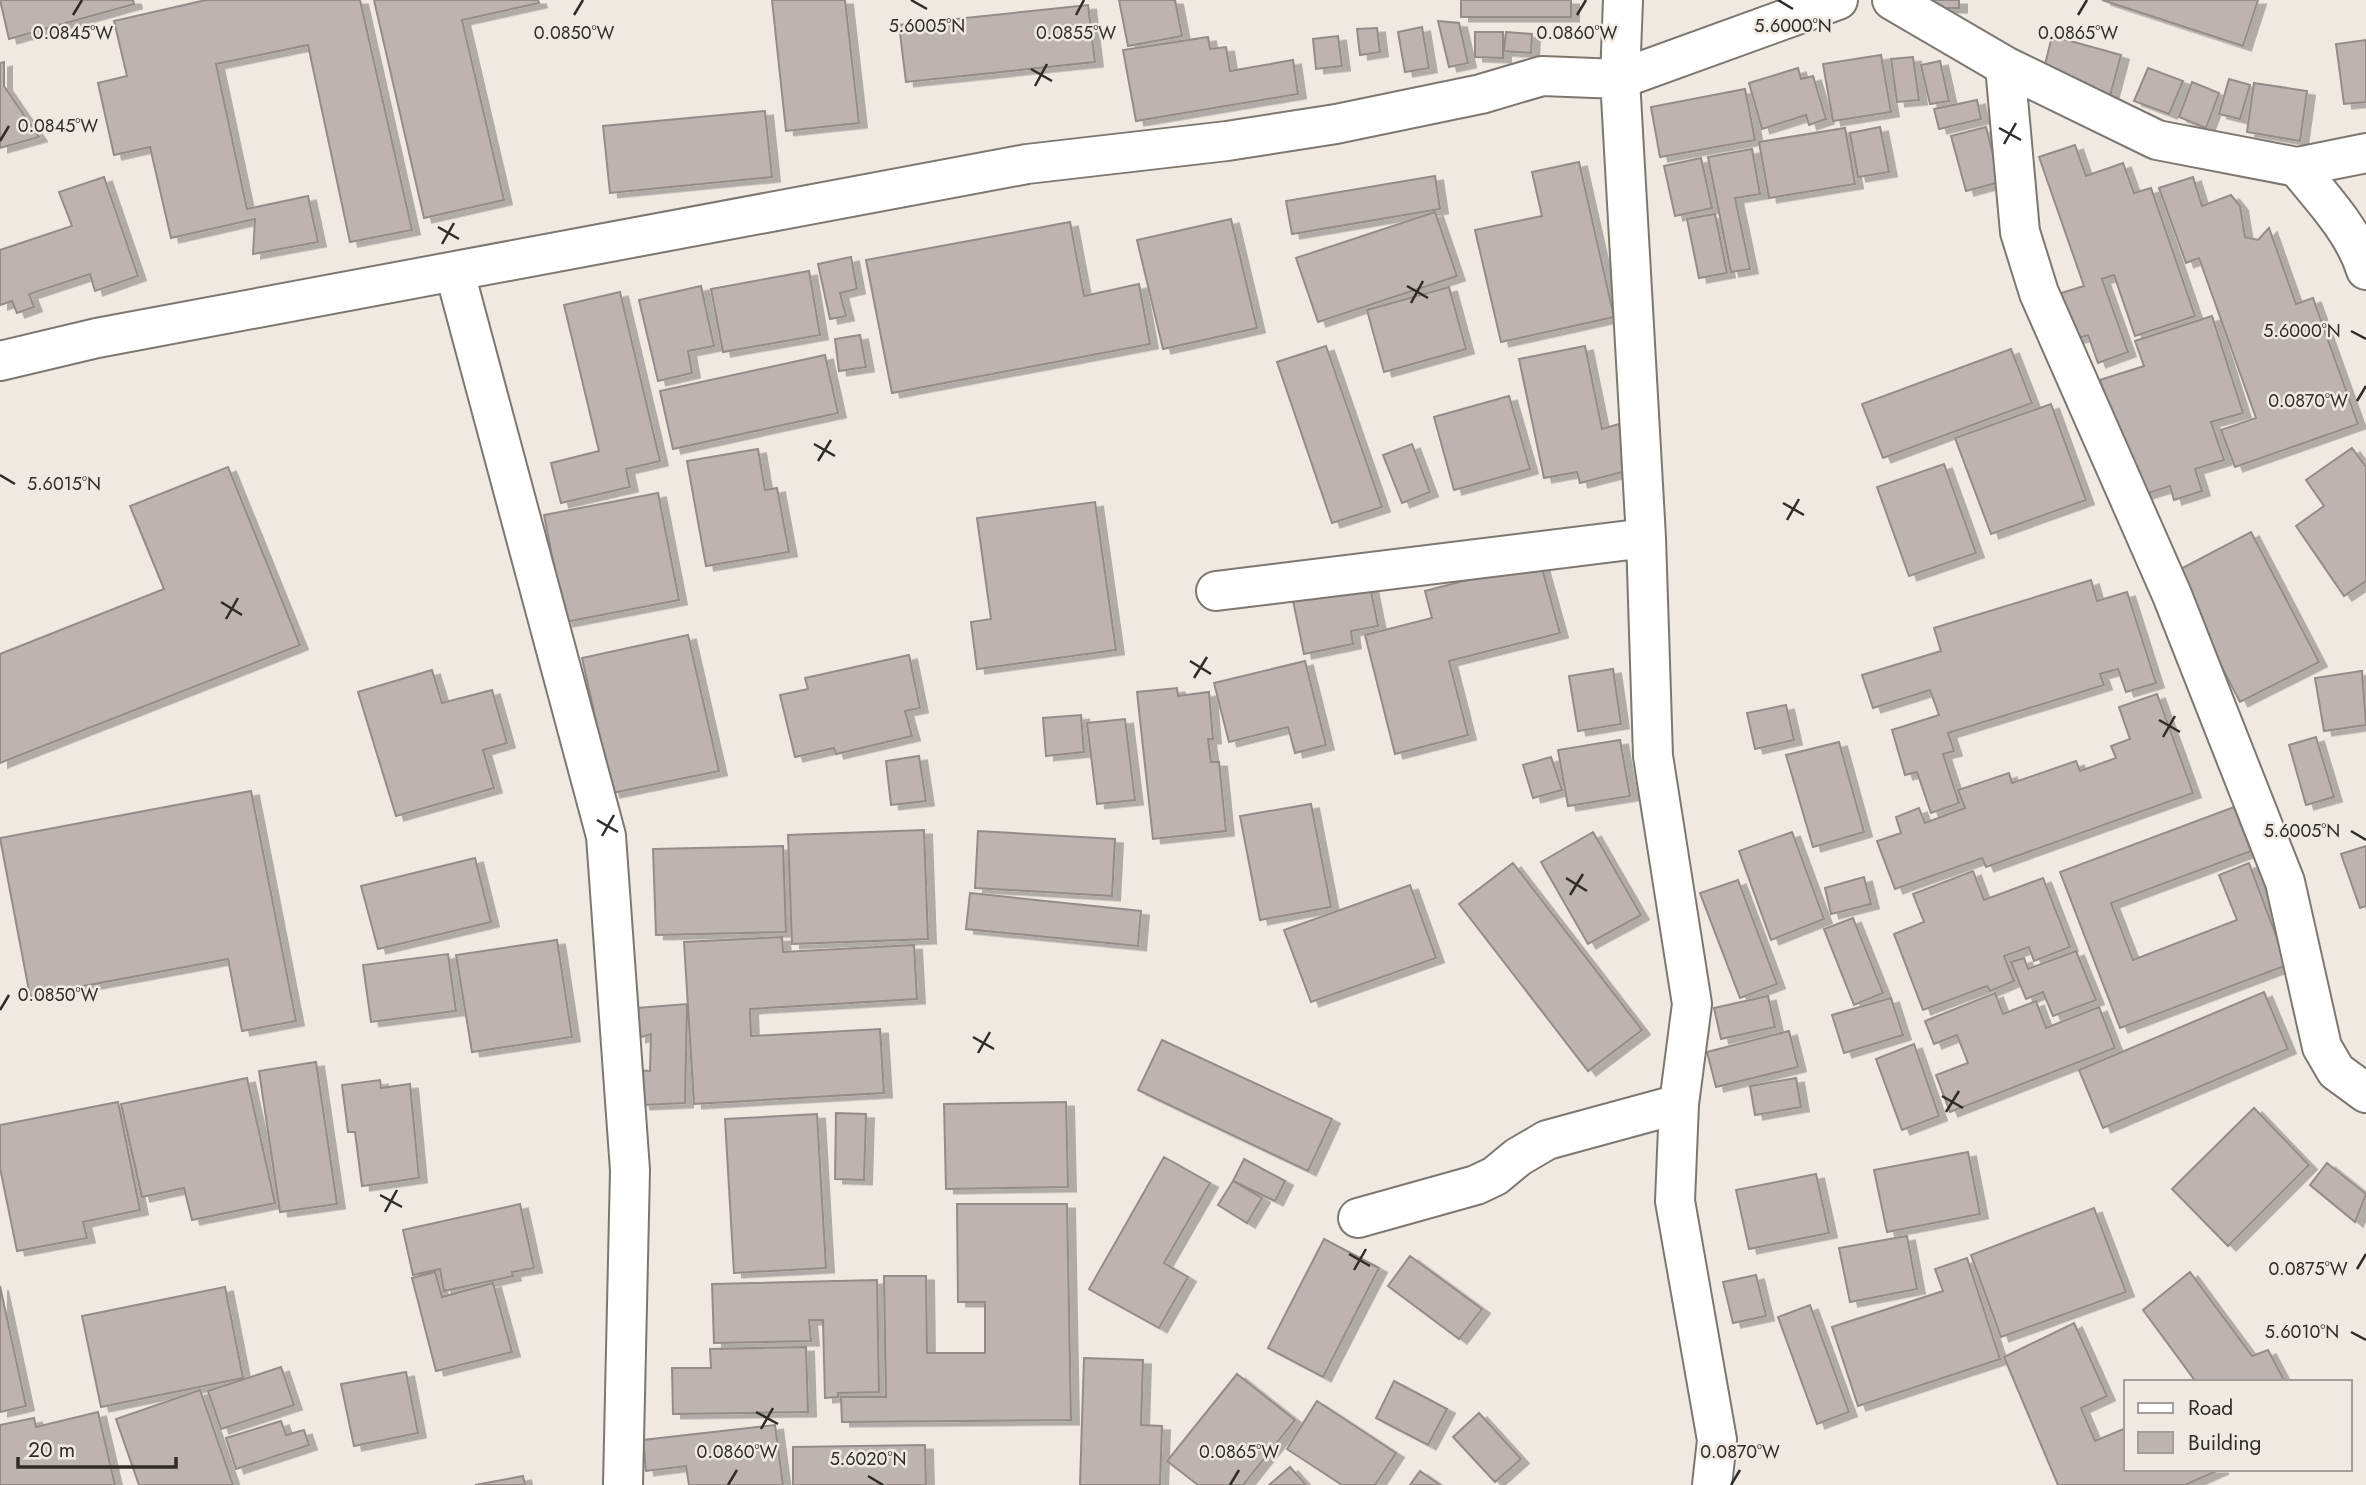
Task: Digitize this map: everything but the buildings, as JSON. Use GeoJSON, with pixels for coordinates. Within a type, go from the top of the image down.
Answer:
{"type":"FeatureCollection","features":[{"type":"Feature","properties":{"kind":"street"},"geometry":{"type":"LineString","coordinates":[[1623,0],[1620,79],[1646,538],[1653,755],[1692,1004],[1679,1104],[1675,1200],[1717,1440],[1712,1485]]}},
{"type":"Feature","properties":{"kind":"street"},"geometry":{"type":"LineString","coordinates":[[0,361],[97,338],[1027,164],[1227,141],[1336,124],[1481,94],[1542,76],[1620,79],[1838,0]]}},
{"type":"Feature","properties":{"kind":"street"},"geometry":{"type":"LineString","coordinates":[[1892,0],[2005,66],[2157,140],[2297,167],[2366,153]]}},
{"type":"Feature","properties":{"kind":"street"},"geometry":{"type":"LineString","coordinates":[[2005,66],[2021,232],[2039,293],[2172,596],[2285,882],[2322,1047],[2336,1071],[2366,1093]]}},
{"type":"Feature","properties":{"kind":"street"},"geometry":{"type":"LineString","coordinates":[[2297,167],[2333,211],[2361,255],[2366,270]]}},
{"type":"Feature","properties":{"kind":"street"},"geometry":{"type":"LineString","coordinates":[[455,273],[606,836],[631,1170],[623,1485]]}},
{"type":"Feature","properties":{"kind":"street"},"geometry":{"type":"LineString","coordinates":[[1216,592],[1646,538]]}},
{"type":"Feature","properties":{"kind":"street"},"geometry":{"type":"LineString","coordinates":[[1358,1218],[1476,1185],[1496,1176],[1518,1157],[1547,1140],[1679,1104]]}}]}
